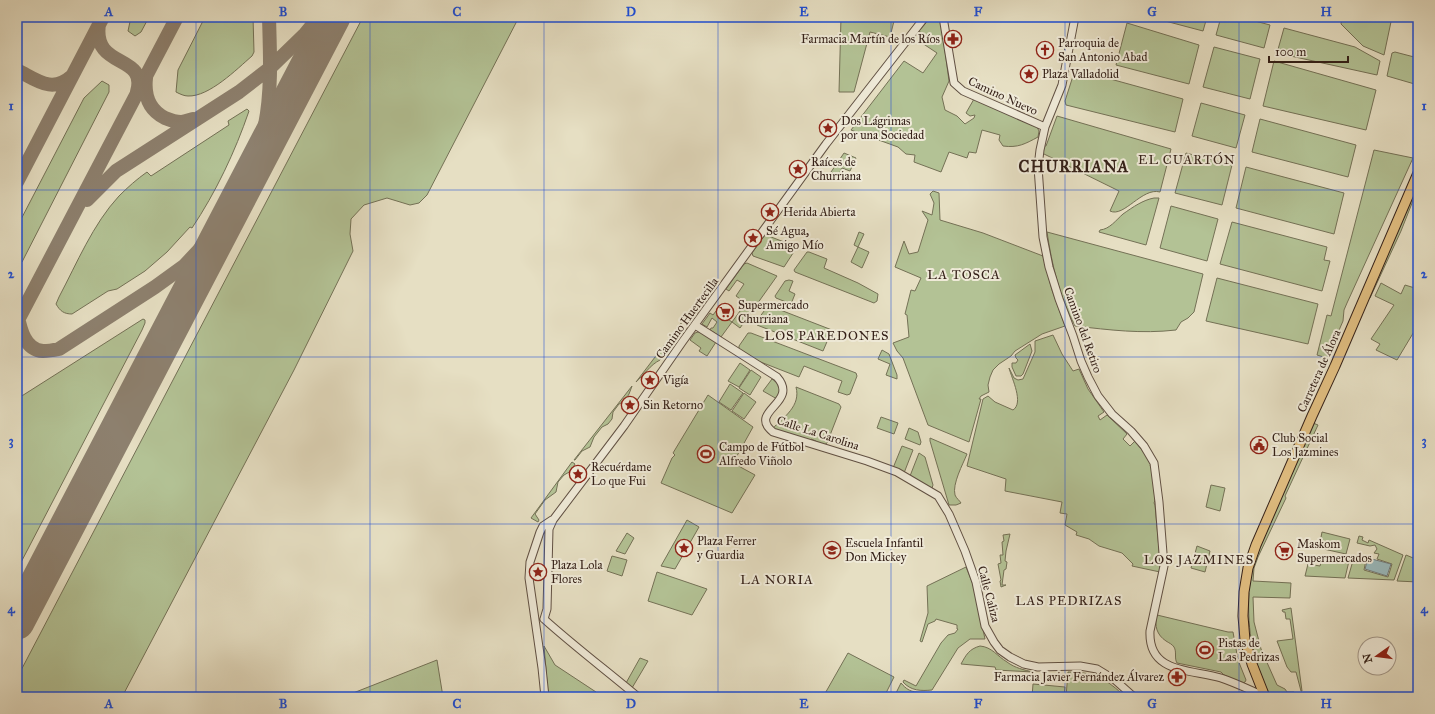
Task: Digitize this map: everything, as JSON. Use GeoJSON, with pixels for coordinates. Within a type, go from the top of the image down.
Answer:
{"type":"FeatureCollection","features":[{"type":"Feature","properties":{"kind":"main road","name":"Carretera de Álora"},"geometry":{"type":"LineString","coordinates":[[1264,697],[1245,640],[1243,604],[1248,568],[1256,545],[1418,173]]}},
{"type":"Feature","properties":{"kind":"street","name":"Camino Huertecilla"},"geometry":{"type":"LineString","coordinates":[[553,520],[624,426],[695,325],[838,128],[924,17]]}},
{"type":"Feature","properties":{"kind":"street","name":"Camino Nuevo"},"geometry":{"type":"LineString","coordinates":[[943,17],[954,83],[963,91],[1045,127],[1062,85],[1075,17]]}},
{"type":"Feature","properties":{"kind":"street","name":"Camino del Retiro"},"geometry":{"type":"LineString","coordinates":[[1045,127],[1038,167],[1043,237],[1049,267],[1059,299],[1074,336],[1081,361],[1098,396],[1112,414],[1131,431],[1144,446],[1154,463],[1164,566],[1150,631],[1150,640],[1156,656],[1172,667],[1223,678],[1264,697]]}},
{"type":"Feature","properties":{"kind":"street","name":"Calle La Carolina"},"geometry":{"type":"LineString","coordinates":[[695,325],[781,381],[784,393],[781,399],[768,412],[765,419],[768,428],[773,432],[867,461],[897,472],[938,496]]}},
{"type":"Feature","properties":{"kind":"street","name":"Calle Caliza"},"geometry":{"type":"LineString","coordinates":[[938,496],[949,514],[965,551],[976,582],[985,626],[1000,650],[1024,664],[1038,667],[1080,666],[1097,669],[1115,680],[1134,697]]}},
{"type":"Feature","properties":{"kind":"street"},"geometry":{"type":"LineString","coordinates":[[544,619],[547,609],[549,529],[553,520]]}},
{"type":"Feature","properties":{"kind":"street"},"geometry":{"type":"LineString","coordinates":[[545,697],[529,578],[530,562],[540,532],[543,526],[553,520]]}},
{"type":"Feature","properties":{"kind":"street"},"geometry":{"type":"LineString","coordinates":[[535,619],[544,619],[573,645],[597,662],[638,697]]}},
{"type":"Feature","properties":{"kind":"green space"},"geometry":{"type":"Polygon","coordinates":[[[131,17],[149,17],[141,32],[135,36],[128,31],[131,17]]]}},
{"type":"Feature","properties":{"kind":"green space"},"geometry":{"type":"Polygon","coordinates":[[[205,17],[253,17],[254,52],[252,56],[239,68],[214,87],[205,92],[188,96],[176,92],[178,70],[205,17]]]}},
{"type":"Feature","properties":{"kind":"green space"},"geometry":{"type":"Polygon","coordinates":[[[363,17],[519,17],[427,195],[419,203],[410,205],[387,198],[364,205],[351,219],[350,234],[353,251],[294,370],[122,697],[17,697],[17,678],[363,17]]]}},
{"type":"Feature","properties":{"kind":"green space"},"geometry":{"type":"Polygon","coordinates":[[[841,17],[895,17],[890,37],[870,32],[854,92],[839,92],[841,17]]]}},
{"type":"Feature","properties":{"kind":"green space"},"geometry":{"type":"Polygon","coordinates":[[[931,17],[938,17],[941,21],[949,81],[942,97],[945,110],[957,116],[965,124],[974,118],[975,115],[970,116],[966,113],[974,99],[1037,127],[1039,131],[1038,137],[1021,145],[1003,146],[999,140],[1000,135],[982,130],[976,153],[969,152],[967,158],[949,152],[941,172],[914,162],[915,155],[906,154],[898,147],[851,130],[904,61],[923,73],[937,53],[919,41],[924,35],[919,31],[931,17]]]}},
{"type":"Feature","properties":{"kind":"green space"},"geometry":{"type":"Polygon","coordinates":[[[1150,17],[1207,17],[1203,31],[1150,17]]]}},
{"type":"Feature","properties":{"kind":"green space"},"geometry":{"type":"Polygon","coordinates":[[[1221,17],[1240,17],[1270,25],[1264,48],[1216,35],[1221,17]]]}},
{"type":"Feature","properties":{"kind":"green space"},"geometry":{"type":"Polygon","coordinates":[[[1342,17],[1392,17],[1384,55],[1363,46],[1341,24],[1342,17]]]}},
{"type":"Feature","properties":{"kind":"green space"},"geometry":{"type":"Polygon","coordinates":[[[1127,23],[1199,45],[1189,84],[1116,65],[1127,23]]]}},
{"type":"Feature","properties":{"kind":"green space"},"geometry":{"type":"Polygon","coordinates":[[[1284,28],[1355,47],[1380,61],[1377,75],[1277,53],[1284,28]]]}},
{"type":"Feature","properties":{"kind":"green space"},"geometry":{"type":"Polygon","coordinates":[[[1214,47],[1260,59],[1250,99],[1203,87],[1214,47]]]}},
{"type":"Feature","properties":{"kind":"green space"},"geometry":{"type":"Polygon","coordinates":[[[1395,52],[1418,58],[1418,85],[1387,76],[1392,53],[1395,52]]]}},
{"type":"Feature","properties":{"kind":"green space"},"geometry":{"type":"Polygon","coordinates":[[[1274,61],[1376,90],[1366,130],[1263,106],[1274,61]]]}},
{"type":"Feature","properties":{"kind":"green space"},"geometry":{"type":"Polygon","coordinates":[[[1074,69],[1183,99],[1175,132],[1066,105],[1065,101],[1074,69]]]}},
{"type":"Feature","properties":{"kind":"green space"},"geometry":{"type":"Polygon","coordinates":[[[102,81],[109,85],[109,92],[22,262],[17,267],[17,227],[84,98],[102,81]]]}},
{"type":"Feature","properties":{"kind":"green space"},"geometry":{"type":"Polygon","coordinates":[[[1201,103],[1245,115],[1236,148],[1192,136],[1201,103]]]}},
{"type":"Feature","properties":{"kind":"green space"},"geometry":{"type":"Polygon","coordinates":[[[247,109],[249,111],[238,142],[217,186],[192,228],[190,227],[167,252],[145,271],[117,289],[108,291],[72,314],[64,313],[56,304],[59,297],[93,231],[119,196],[147,172],[151,176],[229,125],[228,121],[247,109]]]}},
{"type":"Feature","properties":{"kind":"green space"},"geometry":{"type":"Polygon","coordinates":[[[1057,116],[1171,149],[1160,192],[1147,194],[1121,210],[1115,212],[1110,211],[1119,191],[1042,153],[1057,116]]]}},
{"type":"Feature","properties":{"kind":"green space"},"geometry":{"type":"Polygon","coordinates":[[[1260,119],[1356,145],[1348,177],[1252,152],[1260,119]]]}},
{"type":"Feature","properties":{"kind":"green space"},"geometry":{"type":"Polygon","coordinates":[[[1374,150],[1413,158],[1347,303],[1344,310],[1343,321],[1327,358],[1317,355],[1327,315],[1331,316],[1374,150]]]}},
{"type":"Feature","properties":{"kind":"green space"},"geometry":{"type":"Polygon","coordinates":[[[844,153],[856,158],[850,171],[842,168],[838,176],[831,172],[844,153]]]}},
{"type":"Feature","properties":{"kind":"green space"},"geometry":{"type":"Polygon","coordinates":[[[1186,153],[1232,165],[1222,205],[1175,193],[1186,153]]]}},
{"type":"Feature","properties":{"kind":"green space"},"geometry":{"type":"Polygon","coordinates":[[[1246,167],[1344,193],[1334,234],[1236,208],[1246,167]]]}},
{"type":"Feature","properties":{"kind":"green space"},"geometry":{"type":"Polygon","coordinates":[[[1418,185],[1401,231],[1370,298],[1368,298],[1418,185]]]}},
{"type":"Feature","properties":{"kind":"green space"},"geometry":{"type":"Polygon","coordinates":[[[933,191],[939,193],[940,220],[983,233],[1043,256],[1052,290],[1065,326],[1042,334],[1015,351],[993,370],[988,385],[989,392],[981,396],[979,399],[981,399],[969,442],[928,425],[903,358],[893,343],[909,337],[907,315],[905,314],[911,290],[915,291],[921,278],[895,267],[904,241],[909,254],[918,252],[928,220],[922,211],[932,215],[934,203],[930,194],[933,191]]]}},
{"type":"Feature","properties":{"kind":"green space"},"geometry":{"type":"Polygon","coordinates":[[[1154,198],[1159,198],[1146,245],[1099,232],[1100,230],[1110,226],[1134,206],[1154,198]]]}},
{"type":"Feature","properties":{"kind":"green space"},"geometry":{"type":"Polygon","coordinates":[[[1171,206],[1218,219],[1207,261],[1160,248],[1171,206]]]}},
{"type":"Feature","properties":{"kind":"green space"},"geometry":{"type":"Polygon","coordinates":[[[1232,222],[1327,247],[1324,260],[1330,261],[1322,291],[1220,264],[1232,222]]]}},
{"type":"Feature","properties":{"kind":"green space"},"geometry":{"type":"Polygon","coordinates":[[[859,232],[864,234],[858,247],[854,245],[859,232]]]}},
{"type":"Feature","properties":{"kind":"green space"},"geometry":{"type":"Polygon","coordinates":[[[1047,232],[1203,274],[1194,312],[1181,322],[1176,330],[1138,332],[1075,326],[1060,292],[1047,232]]]}},
{"type":"Feature","properties":{"kind":"green space"},"geometry":{"type":"Polygon","coordinates":[[[766,235],[797,247],[784,267],[753,256],[752,253],[766,235]]]}},
{"type":"Feature","properties":{"kind":"green space"},"geometry":{"type":"Polygon","coordinates":[[[858,247],[869,252],[862,268],[851,262],[858,247]]]}},
{"type":"Feature","properties":{"kind":"green space"},"geometry":{"type":"Polygon","coordinates":[[[807,252],[827,259],[824,268],[858,283],[878,294],[877,301],[874,303],[795,272],[794,270],[807,252]]]}},
{"type":"Feature","properties":{"kind":"green space"},"geometry":{"type":"Polygon","coordinates":[[[747,263],[777,276],[740,328],[732,322],[746,303],[736,296],[744,284],[737,280],[729,291],[726,289],[744,264],[747,263]]]}},
{"type":"Feature","properties":{"kind":"green space"},"geometry":{"type":"Polygon","coordinates":[[[1217,278],[1318,304],[1308,344],[1206,321],[1217,278]]]}},
{"type":"Feature","properties":{"kind":"green space"},"geometry":{"type":"Polygon","coordinates":[[[785,281],[793,281],[789,291],[795,294],[791,304],[776,298],[775,296],[785,281]]]}},
{"type":"Feature","properties":{"kind":"green space"},"geometry":{"type":"Polygon","coordinates":[[[1381,283],[1401,294],[1405,285],[1418,289],[1418,325],[1397,360],[1376,350],[1380,344],[1371,339],[1394,305],[1375,296],[1381,283]]]}},
{"type":"Feature","properties":{"kind":"green space"},"geometry":{"type":"Polygon","coordinates":[[[770,306],[832,330],[823,351],[757,325],[756,322],[767,307],[770,306]]]}},
{"type":"Feature","properties":{"kind":"green space"},"geometry":{"type":"Polygon","coordinates":[[[716,311],[732,322],[721,337],[710,330],[717,322],[712,318],[707,327],[702,324],[710,313],[713,315],[716,311]]]}},
{"type":"Feature","properties":{"kind":"green space"},"geometry":{"type":"Polygon","coordinates":[[[143,319],[145,320],[145,323],[142,330],[17,570],[17,399],[143,319]]]}},
{"type":"Feature","properties":{"kind":"green space"},"geometry":{"type":"Polygon","coordinates":[[[681,323],[682,327],[660,360],[650,367],[636,382],[681,323]]]}},
{"type":"Feature","properties":{"kind":"green space"},"geometry":{"type":"Polygon","coordinates":[[[698,332],[716,342],[707,356],[699,351],[701,348],[690,340],[695,333],[698,332]]]}},
{"type":"Feature","properties":{"kind":"green space"},"geometry":{"type":"Polygon","coordinates":[[[748,333],[856,373],[857,376],[850,394],[847,395],[838,392],[842,381],[804,366],[799,377],[753,359],[739,350],[739,346],[748,333]]]}},
{"type":"Feature","properties":{"kind":"green space"},"geometry":{"type":"Polygon","coordinates":[[[1053,335],[1062,354],[1073,371],[1079,369],[1088,389],[1104,412],[1098,416],[1100,420],[1107,415],[1127,434],[1123,439],[1130,446],[1135,441],[1151,464],[1160,572],[1132,566],[1133,564],[1122,553],[1099,546],[1089,539],[1076,535],[1077,532],[1065,525],[1067,514],[1060,513],[1062,502],[1005,491],[1006,479],[967,466],[983,399],[988,396],[995,402],[1013,410],[1016,407],[1017,397],[1009,368],[1014,378],[1018,380],[1023,379],[1035,352],[1035,341],[1053,335]]]}},
{"type":"Feature","properties":{"kind":"green space"},"geometry":{"type":"Polygon","coordinates":[[[1030,344],[1032,351],[1023,374],[1021,376],[1016,376],[1012,367],[1012,363],[1016,363],[1018,360],[1015,355],[1030,344]]]}},
{"type":"Feature","properties":{"kind":"green space"},"geometry":{"type":"Polygon","coordinates":[[[882,350],[889,354],[897,375],[897,379],[886,375],[890,364],[878,359],[882,350]]]}},
{"type":"Feature","properties":{"kind":"green space"},"geometry":{"type":"Polygon","coordinates":[[[740,363],[750,370],[739,387],[728,381],[740,363]]]}},
{"type":"Feature","properties":{"kind":"green space"},"geometry":{"type":"Polygon","coordinates":[[[751,370],[761,377],[750,395],[739,388],[751,370]]]}},
{"type":"Feature","properties":{"kind":"green space"},"geometry":{"type":"Polygon","coordinates":[[[772,379],[779,386],[777,399],[763,391],[772,379]]]}},
{"type":"Feature","properties":{"kind":"green space"},"geometry":{"type":"Polygon","coordinates":[[[730,384],[743,393],[731,410],[719,402],[730,384]]]}},
{"type":"Feature","properties":{"kind":"green space"},"geometry":{"type":"Polygon","coordinates":[[[632,386],[625,401],[619,404],[613,412],[612,419],[608,424],[602,427],[594,437],[590,447],[582,451],[574,460],[632,386]]]}},
{"type":"Feature","properties":{"kind":"green space"},"geometry":{"type":"Polygon","coordinates":[[[796,387],[839,404],[841,407],[827,443],[824,445],[811,439],[810,441],[772,429],[794,405],[797,394],[796,387]]]}},
{"type":"Feature","properties":{"kind":"green space"},"geometry":{"type":"Polygon","coordinates":[[[744,393],[756,402],[744,419],[732,411],[744,393]]]}},
{"type":"Feature","properties":{"kind":"green space","name":"Campo de Fútbol Alfredo Viñolo"},"geometry":{"type":"Polygon","coordinates":[[[708,395],[753,427],[733,463],[755,475],[732,513],[661,483],[672,458],[675,455],[673,453],[708,395]]]}},
{"type":"Feature","properties":{"kind":"green space"},"geometry":{"type":"Polygon","coordinates":[[[881,417],[898,423],[894,434],[877,428],[881,417]]]}},
{"type":"Feature","properties":{"kind":"green space"},"geometry":{"type":"Polygon","coordinates":[[[1313,423],[1318,425],[1254,568],[1253,581],[1291,583],[1290,598],[1253,597],[1254,622],[1261,649],[1277,685],[1285,689],[1287,692],[1294,692],[1295,697],[1271,697],[1260,672],[1252,647],[1249,621],[1249,593],[1247,590],[1255,556],[1313,423]]]}},
{"type":"Feature","properties":{"kind":"green space"},"geometry":{"type":"Polygon","coordinates":[[[909,428],[918,432],[921,442],[920,445],[905,439],[909,428]]]}},
{"type":"Feature","properties":{"kind":"green space"},"geometry":{"type":"Polygon","coordinates":[[[930,438],[967,454],[958,474],[954,490],[956,497],[961,503],[949,505],[930,438]]]}},
{"type":"Feature","properties":{"kind":"green space"},"geometry":{"type":"Polygon","coordinates":[[[902,446],[913,450],[904,473],[893,468],[902,446]]]}},
{"type":"Feature","properties":{"kind":"green space"},"geometry":{"type":"Polygon","coordinates":[[[919,453],[925,457],[933,485],[932,488],[910,476],[919,453]]]}},
{"type":"Feature","properties":{"kind":"green space"},"geometry":{"type":"Polygon","coordinates":[[[572,462],[575,464],[571,471],[564,475],[558,482],[556,492],[545,500],[535,514],[539,520],[538,522],[531,518],[572,462]]]}},
{"type":"Feature","properties":{"kind":"green space"},"geometry":{"type":"Polygon","coordinates":[[[1211,485],[1225,488],[1220,511],[1206,507],[1211,485]]]}},
{"type":"Feature","properties":{"kind":"green space","name":"Plaza Ferrer y Guardia"},"geometry":{"type":"Polygon","coordinates":[[[687,520],[699,527],[675,569],[661,566],[687,520]]]}},
{"type":"Feature","properties":{"kind":"green space"},"geometry":{"type":"Polygon","coordinates":[[[1322,532],[1350,539],[1346,554],[1319,548],[1322,532]]]}},
{"type":"Feature","properties":{"kind":"green space"},"geometry":{"type":"Polygon","coordinates":[[[627,533],[634,538],[625,554],[616,551],[627,533]]]}},
{"type":"Feature","properties":{"kind":"green space"},"geometry":{"type":"Polygon","coordinates":[[[1010,534],[1006,551],[1006,569],[1004,570],[1002,585],[1006,585],[1001,587],[998,564],[1001,563],[1000,555],[1003,555],[1003,535],[1010,534]]]}},
{"type":"Feature","properties":{"kind":"green space"},"geometry":{"type":"Polygon","coordinates":[[[1359,536],[1363,537],[1362,540],[1368,543],[1369,540],[1403,555],[1394,580],[1348,578],[1354,557],[1366,560],[1364,570],[1388,577],[1392,564],[1377,559],[1379,554],[1374,553],[1377,549],[1375,545],[1370,546],[1357,543],[1359,536]]]}},
{"type":"Feature","properties":{"kind":"green space"},"geometry":{"type":"Polygon","coordinates":[[[1197,546],[1210,551],[1205,572],[1191,568],[1197,546]]]}},
{"type":"Feature","properties":{"kind":"green space"},"geometry":{"type":"Polygon","coordinates":[[[1406,555],[1418,560],[1418,582],[1397,581],[1406,555]]]}},
{"type":"Feature","properties":{"kind":"green space"},"geometry":{"type":"Polygon","coordinates":[[[612,556],[627,560],[622,576],[607,571],[612,556]]]}},
{"type":"Feature","properties":{"kind":"green space"},"geometry":{"type":"Polygon","coordinates":[[[1331,557],[1349,561],[1345,578],[1305,576],[1308,564],[1320,566],[1322,559],[1330,561],[1331,557]]]}},
{"type":"Feature","properties":{"kind":"green space"},"geometry":{"type":"Polygon","coordinates":[[[966,567],[974,587],[985,639],[970,639],[958,648],[932,690],[913,689],[903,682],[904,680],[916,686],[941,643],[948,635],[955,633],[958,629],[957,625],[936,619],[928,624],[922,642],[920,641],[928,613],[927,586],[966,567]]]}},
{"type":"Feature","properties":{"kind":"green space"},"geometry":{"type":"Polygon","coordinates":[[[657,572],[707,589],[692,615],[648,601],[657,572]]]}},
{"type":"Feature","properties":{"kind":"green space"},"geometry":{"type":"Polygon","coordinates":[[[1291,608],[1302,691],[1296,672],[1291,672],[1287,667],[1277,641],[1293,639],[1290,619],[1286,619],[1285,612],[1282,610],[1291,608]]]}},
{"type":"Feature","properties":{"kind":"green space","name":"Pistas de Las Pedrizas"},"geometry":{"type":"Polygon","coordinates":[[[1157,615],[1233,632],[1238,660],[1246,680],[1245,682],[1243,683],[1224,675],[1221,672],[1177,663],[1174,647],[1163,639],[1158,633],[1156,623],[1157,615]]]}},
{"type":"Feature","properties":{"kind":"green space"},"geometry":{"type":"Polygon","coordinates":[[[544,646],[555,665],[596,692],[596,697],[552,697],[548,694],[544,646]]]}},
{"type":"Feature","properties":{"kind":"green space"},"geometry":{"type":"Polygon","coordinates":[[[980,646],[988,648],[1013,666],[1033,672],[996,670],[995,667],[961,664],[970,651],[980,646]]]}},
{"type":"Feature","properties":{"kind":"green space"},"geometry":{"type":"Polygon","coordinates":[[[848,653],[894,677],[884,697],[823,697],[848,653]]]}},
{"type":"Feature","properties":{"kind":"green space"},"geometry":{"type":"Polygon","coordinates":[[[640,658],[648,661],[632,688],[626,683],[640,658]]]}},
{"type":"Feature","properties":{"kind":"green space"},"geometry":{"type":"Polygon","coordinates":[[[437,660],[443,697],[343,697],[437,660]]]}},
{"type":"Feature","properties":{"kind":"green space"},"geometry":{"type":"Polygon","coordinates":[[[1068,672],[1094,675],[1106,681],[1126,697],[1066,697],[1068,672]]]}},
{"type":"Feature","properties":{"kind":"green space"},"geometry":{"type":"Polygon","coordinates":[[[901,683],[911,691],[930,693],[928,697],[894,697],[901,683]]]}},
{"type":"Feature","properties":{"kind":"green space"},"geometry":{"type":"Polygon","coordinates":[[[1033,684],[1065,687],[1064,697],[1032,697],[1033,684]]]}},
{"type":"Feature","properties":{"kind":"water"},"geometry":{"type":"Polygon","coordinates":[[[1368,558],[1391,564],[1387,576],[1365,569],[1368,558]]]}},
{"type":"Feature","properties":{"kind":"taxiway"},"geometry":{"type":"LineString","coordinates":[[17,182],[103,17]]}},
{"type":"Feature","properties":{"kind":"taxiway"},"geometry":{"type":"LineString","coordinates":[[17,322],[177,17]]}},
{"type":"Feature","properties":{"kind":"taxiway"},"geometry":{"type":"LineString","coordinates":[[250,176],[262,138],[269,98],[269,17]]}},
{"type":"Feature","properties":{"kind":"taxiway"},"geometry":{"type":"LineString","coordinates":[[87,200],[116,171],[239,92],[270,68],[305,34],[319,17]]}},
{"type":"Feature","properties":{"kind":"taxiway"},"geometry":{"type":"LineString","coordinates":[[99,24],[99,39],[104,49],[135,71],[138,80],[137,92]]}},
{"type":"Feature","properties":{"kind":"taxiway"},"geometry":{"type":"LineString","coordinates":[[17,70],[44,84],[51,85],[58,84],[72,76]]}},
{"type":"Feature","properties":{"kind":"taxiway"},"geometry":{"type":"LineString","coordinates":[[146,78],[147,96],[151,107],[155,111],[165,118],[179,122],[193,119]]}},
{"type":"Feature","properties":{"kind":"taxiway"},"geometry":{"type":"LineString","coordinates":[[17,313],[24,337],[31,347],[43,351],[59,349],[155,287],[184,266],[214,234],[234,207]]}},
{"type":"Feature","properties":{"kind":"runway"},"geometry":{"type":"LineString","coordinates":[[17,622],[333,17]]}},
{"type":"Feature","properties":{"kind":"place","name":"Farmacia Martín de los Ríos"},"geometry":{"type":"Point","coordinates":[953,39]}},
{"type":"Feature","properties":{"kind":"place","name":"Parroquia de San Antonio Abad"},"geometry":{"type":"Point","coordinates":[1045,50]}},
{"type":"Feature","properties":{"kind":"place","name":"Plaza Valladolid"},"geometry":{"type":"Point","coordinates":[1029,74]}},
{"type":"Feature","properties":{"kind":"place","name":"Dos Lágrimas por una Sociedad"},"geometry":{"type":"Point","coordinates":[828,128]}},
{"type":"Feature","properties":{"kind":"place","name":"Raíces de Churriana"},"geometry":{"type":"Point","coordinates":[798,169]}},
{"type":"Feature","properties":{"kind":"place","name":"Herida Abierta"},"geometry":{"type":"Point","coordinates":[770,212]}},
{"type":"Feature","properties":{"kind":"place","name":"Sé Agua, Amigo Mío"},"geometry":{"type":"Point","coordinates":[753,238]}},
{"type":"Feature","properties":{"kind":"place","name":"Supermercado Churriana"},"geometry":{"type":"Point","coordinates":[725,312]}},
{"type":"Feature","properties":{"kind":"place","name":"Vigía"},"geometry":{"type":"Point","coordinates":[650,380]}},
{"type":"Feature","properties":{"kind":"place","name":"Sin Retorno"},"geometry":{"type":"Point","coordinates":[630,405]}},
{"type":"Feature","properties":{"kind":"place","name":"Club Social Los Jazmines"},"geometry":{"type":"Point","coordinates":[1259,445]}},
{"type":"Feature","properties":{"kind":"place","name":"Campo de Fútbol Alfredo Viñolo"},"geometry":{"type":"Point","coordinates":[706,454]}},
{"type":"Feature","properties":{"kind":"place","name":"Recuérdame Lo que Fui"},"geometry":{"type":"Point","coordinates":[578,474]}},
{"type":"Feature","properties":{"kind":"place","name":"Plaza Ferrer y Guardia"},"geometry":{"type":"Point","coordinates":[684,548]}},
{"type":"Feature","properties":{"kind":"place","name":"Escuela Infantil Don Mickey"},"geometry":{"type":"Point","coordinates":[832,550]}},
{"type":"Feature","properties":{"kind":"place","name":"Maskom Supermercados"},"geometry":{"type":"Point","coordinates":[1284,551]}},
{"type":"Feature","properties":{"kind":"place","name":"Plaza Lola Flores"},"geometry":{"type":"Point","coordinates":[538,572]}},
{"type":"Feature","properties":{"kind":"place","name":"Pistas de Las Pedrizas"},"geometry":{"type":"Point","coordinates":[1205,650]}},
{"type":"Feature","properties":{"kind":"place","name":"Farmacia Javier Fernández Álvarez"},"geometry":{"type":"Point","coordinates":[1177,677]}},
{"type":"Feature","properties":{"kind":"district","name":"EL CUARTÓN"},"geometry":{"type":"Point","coordinates":[1187,159]}},
{"type":"Feature","properties":{"kind":"district","name":"CHURRIANA"},"geometry":{"type":"Point","coordinates":[1074,166]}},
{"type":"Feature","properties":{"kind":"district","name":"LA TOSCA"},"geometry":{"type":"Point","coordinates":[964,274]}},
{"type":"Feature","properties":{"kind":"district","name":"LOS PAREDONES"},"geometry":{"type":"Point","coordinates":[827,335]}},
{"type":"Feature","properties":{"kind":"district","name":"LOS JAZMINES"},"geometry":{"type":"Point","coordinates":[1199,559]}},
{"type":"Feature","properties":{"kind":"district","name":"LA NORIA"},"geometry":{"type":"Point","coordinates":[777,579]}},
{"type":"Feature","properties":{"kind":"district","name":"LAS PEDRIZAS"},"geometry":{"type":"Point","coordinates":[1069,600]}}]}
